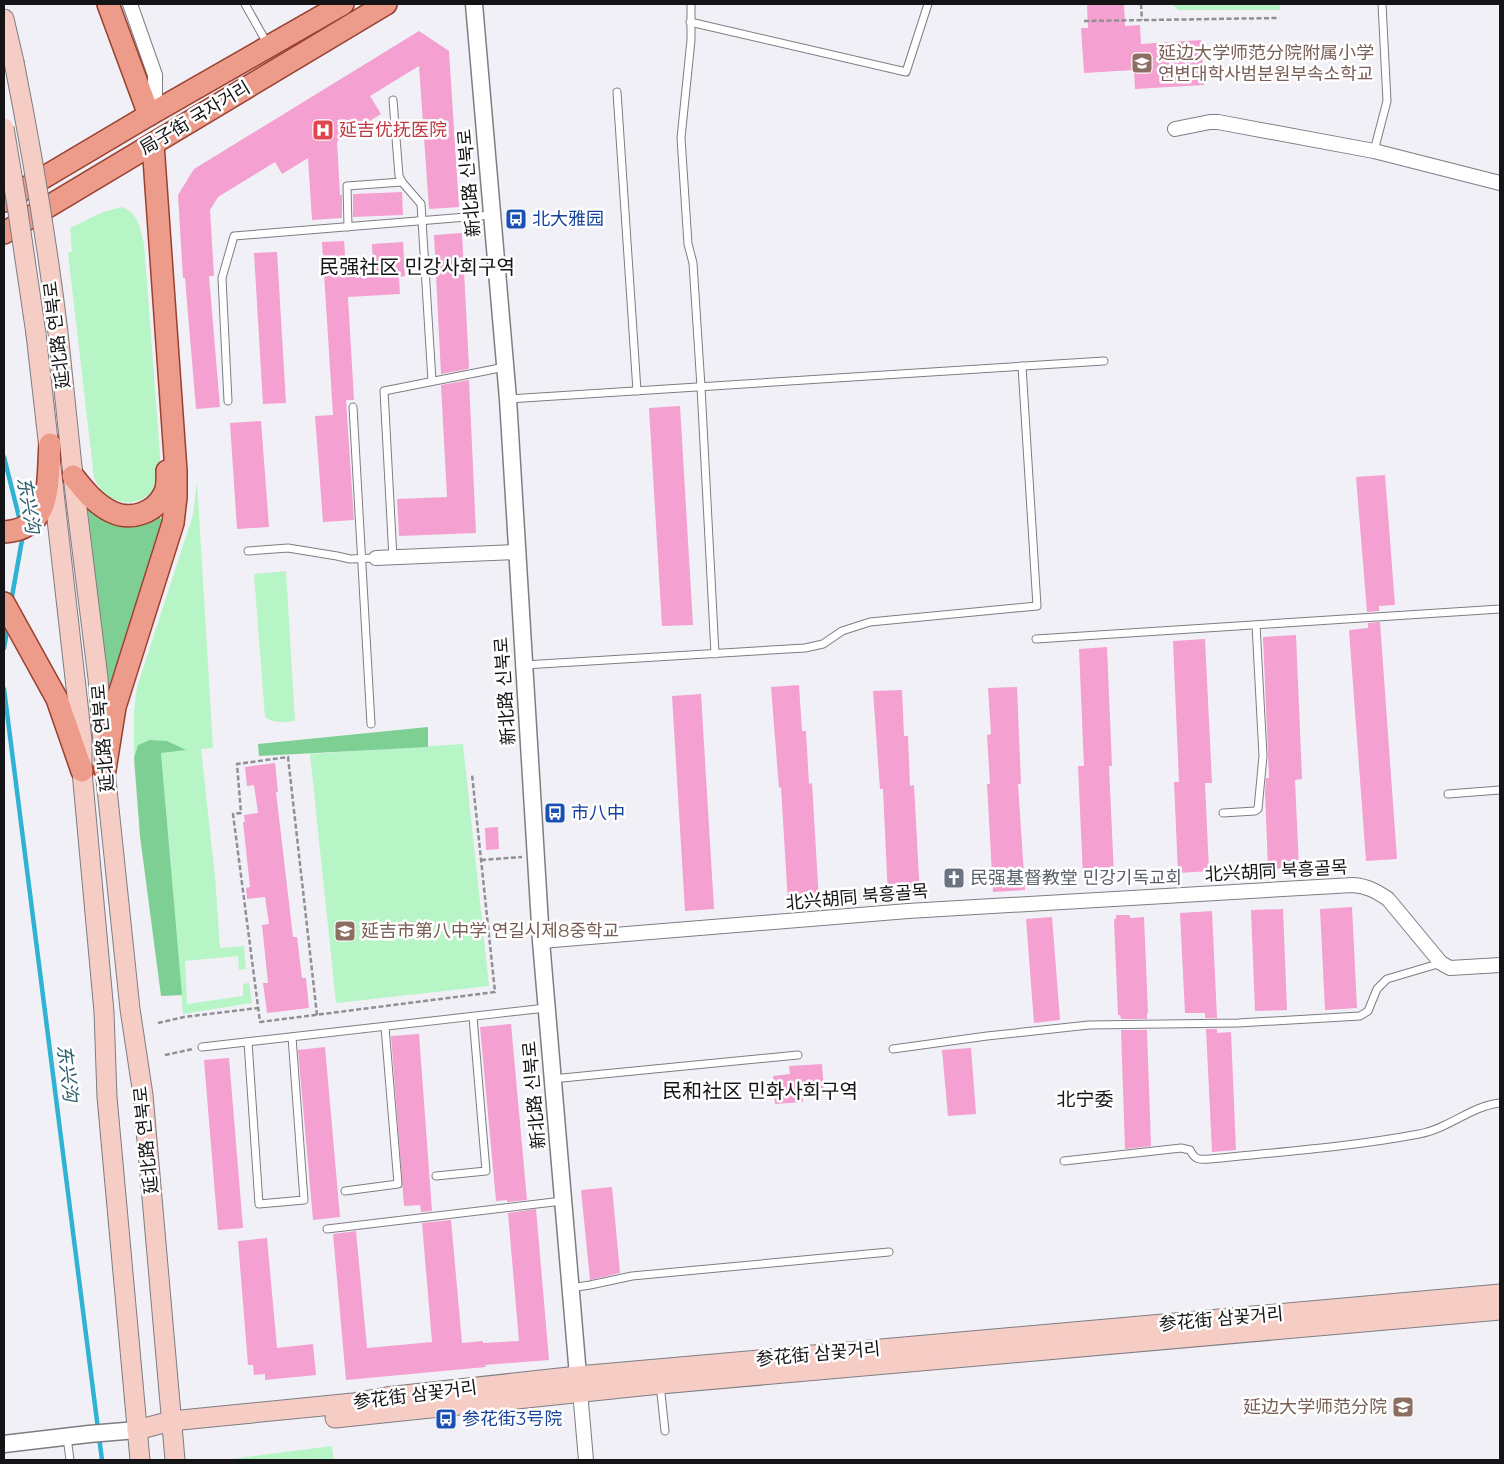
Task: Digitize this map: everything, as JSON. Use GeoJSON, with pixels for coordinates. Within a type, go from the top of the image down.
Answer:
{"type":"FeatureCollection","features":[{"type":"Feature","properties":{"kind":"main road"},"geometry":{"type":"LineString","coordinates":[[108,4],[152,113]]}},
{"type":"Feature","properties":{"kind":"main road"},"geometry":{"type":"LineString","coordinates":[[117,4],[152,113]]}},
{"type":"Feature","properties":{"kind":"main road","name":"局子街 국자거리"},"geometry":{"type":"LineString","coordinates":[[4,201],[268,45],[343,4]]}},
{"type":"Feature","properties":{"kind":"main road","name":"局子街 국자거리"},"geometry":{"type":"LineString","coordinates":[[4,233],[386,4]]}},
{"type":"Feature","properties":{"kind":"main road","name":"延北路 연북로"},"geometry":{"type":"LineString","coordinates":[[4,19],[28,133],[58,332],[72,476],[98,678],[105,770],[130,1009],[143,1095],[175,1460]]}},
{"type":"Feature","properties":{"kind":"main road","name":"延北路 연북로"},"geometry":{"type":"LineString","coordinates":[[4,128],[36,334],[50,444],[82,740],[82,771],[104,1012],[107,1098],[140,1460]]}},
{"type":"Feature","properties":{"kind":"main road"},"geometry":{"type":"LineString","coordinates":[[72,476],[89,496],[103,507],[124,516],[150,510],[158,504],[164,494],[168,459],[150,146]]}},
{"type":"Feature","properties":{"kind":"main road"},"geometry":{"type":"LineString","coordinates":[[105,770],[115,707],[173,523],[176,497],[176,471],[150,146]]}},
{"type":"Feature","properties":{"kind":"main road"},"geometry":{"type":"LineString","coordinates":[[4,532],[24,528],[39,515],[48,490],[50,444]]}},
{"type":"Feature","properties":{"kind":"main road"},"geometry":{"type":"LineString","coordinates":[[4,603],[57,699],[82,771]]}},
{"type":"Feature","properties":{"kind":"main road","name":"参花街 삼꽃거리"},"geometry":{"type":"LineString","coordinates":[[137,1430],[376,1414],[579,1383],[1500,1294]]}},
{"type":"Feature","properties":{"kind":"main road","name":"参花街 삼꽃거리"},"geometry":{"type":"LineString","coordinates":[[579,1383],[660,1384],[1500,1310]]}},
{"type":"Feature","properties":{"kind":"street"},"geometry":{"type":"LineString","coordinates":[[130,4],[155,75],[152,113]]}},
{"type":"Feature","properties":{"kind":"street","name":"新北路 신북로"},"geometry":{"type":"LineString","coordinates":[[474,4],[508,400],[546,1008],[579,1383]]}},
{"type":"Feature","properties":{"kind":"street"},"geometry":{"type":"LineString","coordinates":[[1175,129],[1218,122],[1374,151],[1500,183]]}},
{"type":"Feature","properties":{"kind":"street"},"geometry":{"type":"LineString","coordinates":[[376,558],[517,552]]}},
{"type":"Feature","properties":{"kind":"street","name":"北兴胡同 북흥골목"},"geometry":{"type":"LineString","coordinates":[[541,941],[908,911],[1353,885],[1364,886],[1377,891],[1388,899],[1440,963]]}},
{"type":"Feature","properties":{"kind":"street"},"geometry":{"type":"LineString","coordinates":[[1440,963],[1450,968],[1500,966]]}},
{"type":"Feature","properties":{"kind":"street"},"geometry":{"type":"LineString","coordinates":[[579,1383],[586,1460]]}},
{"type":"Feature","properties":{"kind":"street","name":"参花街 삼꽃거리"},"geometry":{"type":"LineString","coordinates":[[4,1444],[137,1430]]}},
{"type":"Feature","properties":{"kind":"lane"},"geometry":{"type":"LineString","coordinates":[[246,4],[268,45]]}},
{"type":"Feature","properties":{"kind":"lane"},"geometry":{"type":"LineString","coordinates":[[691,4],[691,40],[681,138],[688,244],[692,262],[701,387],[715,654]]}},
{"type":"Feature","properties":{"kind":"lane"},"geometry":{"type":"LineString","coordinates":[[690,22],[906,72],[928,4]]}},
{"type":"Feature","properties":{"kind":"lane"},"geometry":{"type":"LineString","coordinates":[[1374,151],[1387,100],[1382,4]]}},
{"type":"Feature","properties":{"kind":"lane"},"geometry":{"type":"LineString","coordinates":[[617,92],[637,391]]}},
{"type":"Feature","properties":{"kind":"lane"},"geometry":{"type":"LineString","coordinates":[[393,100],[397,167],[402,182],[421,204],[432,381]]}},
{"type":"Feature","properties":{"kind":"lane"},"geometry":{"type":"LineString","coordinates":[[348,227],[346,186],[402,182]]}},
{"type":"Feature","properties":{"kind":"lane"},"geometry":{"type":"LineString","coordinates":[[228,401],[222,278],[234,236],[492,215]]}},
{"type":"Feature","properties":{"kind":"lane"},"geometry":{"type":"LineString","coordinates":[[508,400],[1104,361]]}},
{"type":"Feature","properties":{"kind":"lane"},"geometry":{"type":"LineString","coordinates":[[524,665],[806,648],[823,644],[842,631],[870,622],[1037,606],[1022,366]]}},
{"type":"Feature","properties":{"kind":"lane"},"geometry":{"type":"LineString","coordinates":[[393,558],[384,390],[505,367]]}},
{"type":"Feature","properties":{"kind":"lane"},"geometry":{"type":"LineString","coordinates":[[353,407],[371,724]]}},
{"type":"Feature","properties":{"kind":"lane"},"geometry":{"type":"LineString","coordinates":[[248,551],[288,548],[350,559],[376,558]]}},
{"type":"Feature","properties":{"kind":"lane"},"geometry":{"type":"LineString","coordinates":[[1036,639],[1500,609]]}},
{"type":"Feature","properties":{"kind":"lane"},"geometry":{"type":"LineString","coordinates":[[1223,813],[1255,811],[1258,808],[1263,756],[1256,624]]}},
{"type":"Feature","properties":{"kind":"lane"},"geometry":{"type":"LineString","coordinates":[[1448,794],[1500,790]]}},
{"type":"Feature","properties":{"kind":"lane"},"geometry":{"type":"LineString","coordinates":[[893,1049],[1089,1025],[1238,1023],[1360,1016],[1368,1011],[1377,989],[1387,979],[1440,963]]}},
{"type":"Feature","properties":{"kind":"lane"},"geometry":{"type":"LineString","coordinates":[[202,1047],[546,1008]]}},
{"type":"Feature","properties":{"kind":"lane"},"geometry":{"type":"LineString","coordinates":[[436,1176],[486,1171],[472,1017]]}},
{"type":"Feature","properties":{"kind":"lane"},"geometry":{"type":"LineString","coordinates":[[345,1191],[398,1184],[385,1027]]}},
{"type":"Feature","properties":{"kind":"lane"},"geometry":{"type":"LineString","coordinates":[[248,1042],[260,1204],[304,1200],[292,1037]]}},
{"type":"Feature","properties":{"kind":"lane"},"geometry":{"type":"LineString","coordinates":[[552,1079],[798,1055]]}},
{"type":"Feature","properties":{"kind":"lane"},"geometry":{"type":"LineString","coordinates":[[1064,1161],[1181,1148],[1190,1150],[1194,1158],[1204,1160],[1345,1145],[1431,1131],[1482,1107],[1500,1103]]}},
{"type":"Feature","properties":{"kind":"lane"},"geometry":{"type":"LineString","coordinates":[[327,1229],[562,1201]]}},
{"type":"Feature","properties":{"kind":"lane"},"geometry":{"type":"LineString","coordinates":[[570,1288],[632,1276],[889,1252]]}},
{"type":"Feature","properties":{"kind":"lane"},"geometry":{"type":"LineString","coordinates":[[660,1384],[665,1431]]}},
{"type":"Feature","properties":{"kind":"lane"},"geometry":{"type":"LineString","coordinates":[[67,1437],[70,1460]]}},
{"type":"Feature","properties":{"kind":"path"},"geometry":{"type":"LineString","coordinates":[[1142,4],[1142,20]]}},
{"type":"Feature","properties":{"kind":"path"},"geometry":{"type":"LineString","coordinates":[[1084,21],[1279,18]]}},
{"type":"Feature","properties":{"kind":"path"},"geometry":{"type":"LineString","coordinates":[[317,1015],[288,757],[237,764],[241,812],[233,814],[260,1022],[317,1015],[495,992],[472,774]]}},
{"type":"Feature","properties":{"kind":"path"},"geometry":{"type":"LineString","coordinates":[[481,860],[536,856]]}},
{"type":"Feature","properties":{"kind":"path"},"geometry":{"type":"LineString","coordinates":[[158,1023],[184,1017],[258,1008]]}},
{"type":"Feature","properties":{"kind":"path"},"geometry":{"type":"LineString","coordinates":[[165,1055],[202,1047]]}},
{"type":"Feature","properties":{"kind":"green space"},"geometry":{"type":"Polygon","coordinates":[[[1172,4],[1280,4],[1280,10],[1178,10],[1172,4]]]}},
{"type":"Feature","properties":{"kind":"green space"},"geometry":{"type":"Polygon","coordinates":[[[122,207],[135,217],[144,243],[160,455],[159,476],[154,490],[143,499],[129,502],[115,500],[108,496],[94,478],[68,253],[72,251],[70,228],[103,212],[122,207]]]}},
{"type":"Feature","properties":{"kind":"green space"},"geometry":{"type":"Polygon","coordinates":[[[197,481],[213,748],[201,749],[215,877],[220,948],[244,946],[246,969],[239,970],[238,956],[185,961],[187,1004],[243,996],[243,984],[249,983],[252,1003],[183,1014],[161,752],[184,750],[138,745],[134,758],[134,712],[137,687],[193,515],[197,481]]]}},
{"type":"Feature","properties":{"kind":"green space"},"geometry":{"type":"Polygon","coordinates":[[[87,505],[101,518],[118,526],[134,525],[157,514],[162,520],[108,690],[87,505]]]}},
{"type":"Feature","properties":{"kind":"green space"},"geometry":{"type":"Polygon","coordinates":[[[286,571],[295,721],[279,722],[265,717],[254,574],[286,571]]]}},
{"type":"Feature","properties":{"kind":"green space"},"geometry":{"type":"Polygon","coordinates":[[[428,727],[428,747],[259,756],[258,744],[428,727]]]}},
{"type":"Feature","properties":{"kind":"green space"},"geometry":{"type":"Polygon","coordinates":[[[150,740],[167,741],[186,750],[161,753],[182,995],[161,996],[140,836],[134,758],[138,745],[150,740]]]}},
{"type":"Feature","properties":{"kind":"green space"},"geometry":{"type":"Polygon","coordinates":[[[463,744],[489,986],[336,1003],[310,754],[463,744]]]}},
{"type":"Feature","properties":{"kind":"green space"},"geometry":{"type":"Polygon","coordinates":[[[332,1446],[334,1460],[231,1460],[231,1459],[332,1446]]]}},
{"type":"Feature","properties":{"kind":"building"},"geometry":{"type":"Polygon","coordinates":[[[1087,4],[1124,4],[1125,26],[1140,25],[1141,44],[1201,40],[1204,85],[1135,89],[1134,70],[1084,73],[1081,28],[1088,28],[1087,4]]]}},
{"type":"Feature","properties":{"kind":"building"},"geometry":{"type":"Polygon","coordinates":[[[419,31],[449,51],[459,207],[429,209],[419,66],[370,96],[381,114],[337,141],[342,218],[312,220],[308,158],[282,174],[275,162],[218,197],[210,210],[214,276],[209,276],[220,407],[196,409],[185,278],[183,278],[178,195],[194,169],[419,31]]]}},
{"type":"Feature","properties":{"kind":"building"},"geometry":{"type":"Polygon","coordinates":[[[402,192],[403,215],[353,217],[353,194],[402,192]]]}},
{"type":"Feature","properties":{"kind":"building"},"geometry":{"type":"Polygon","coordinates":[[[462,233],[469,367],[468,369],[441,374],[434,235],[462,233]]]}},
{"type":"Feature","properties":{"kind":"building"},"geometry":{"type":"Polygon","coordinates":[[[344,241],[346,268],[373,266],[372,244],[403,242],[405,276],[399,277],[400,294],[348,297],[354,400],[346,400],[354,520],[323,522],[315,416],[333,415],[322,242],[344,241]]]}},
{"type":"Feature","properties":{"kind":"building"},"geometry":{"type":"Polygon","coordinates":[[[277,252],[286,403],[263,404],[254,253],[277,252]]]}},
{"type":"Feature","properties":{"kind":"building"},"geometry":{"type":"Polygon","coordinates":[[[469,380],[476,533],[399,536],[397,499],[447,497],[441,385],[469,380]]]}},
{"type":"Feature","properties":{"kind":"building"},"geometry":{"type":"Polygon","coordinates":[[[680,406],[693,625],[662,626],[649,408],[680,406]]]}},
{"type":"Feature","properties":{"kind":"building"},"geometry":{"type":"Polygon","coordinates":[[[261,421],[269,527],[237,529],[230,423],[261,421]]]}},
{"type":"Feature","properties":{"kind":"building"},"geometry":{"type":"Polygon","coordinates":[[[1385,475],[1395,605],[1379,606],[1379,611],[1367,612],[1356,477],[1385,475]]]}},
{"type":"Feature","properties":{"kind":"building"},"geometry":{"type":"Polygon","coordinates":[[[1380,622],[1397,859],[1366,861],[1349,630],[1368,628],[1368,623],[1380,622]]]}},
{"type":"Feature","properties":{"kind":"building"},"geometry":{"type":"Polygon","coordinates":[[[1296,635],[1302,779],[1295,780],[1299,868],[1268,869],[1265,792],[1266,778],[1269,778],[1263,637],[1296,635]]]}},
{"type":"Feature","properties":{"kind":"building"},"geometry":{"type":"Polygon","coordinates":[[[1205,639],[1212,783],[1205,783],[1209,871],[1178,873],[1174,782],[1179,782],[1173,641],[1205,639]]]}},
{"type":"Feature","properties":{"kind":"building"},"geometry":{"type":"Polygon","coordinates":[[[1107,647],[1112,766],[1109,766],[1114,876],[1083,877],[1078,766],[1084,766],[1079,649],[1107,647]]]}},
{"type":"Feature","properties":{"kind":"building"},"geometry":{"type":"Polygon","coordinates":[[[799,685],[802,731],[806,731],[809,784],[812,783],[819,901],[788,903],[781,787],[779,788],[771,687],[799,685]]]}},
{"type":"Feature","properties":{"kind":"building"},"geometry":{"type":"Polygon","coordinates":[[[1017,687],[1021,784],[1018,784],[1025,890],[993,892],[987,784],[990,784],[987,735],[991,734],[988,688],[1017,687]]]}},
{"type":"Feature","properties":{"kind":"building"},"geometry":{"type":"Polygon","coordinates":[[[902,690],[904,736],[908,736],[910,786],[914,785],[920,896],[888,897],[883,789],[880,789],[873,691],[902,690]]]}},
{"type":"Feature","properties":{"kind":"building"},"geometry":{"type":"Polygon","coordinates":[[[701,694],[714,909],[685,911],[672,696],[701,694]]]}},
{"type":"Feature","properties":{"kind":"building"},"geometry":{"type":"Polygon","coordinates":[[[275,763],[278,792],[276,792],[293,937],[297,937],[302,978],[306,978],[309,1008],[267,1013],[263,983],[268,983],[262,925],[269,924],[265,897],[247,899],[246,888],[250,887],[243,822],[245,822],[244,815],[258,813],[254,785],[247,786],[245,767],[275,763]]]}},
{"type":"Feature","properties":{"kind":"building"},"geometry":{"type":"Polygon","coordinates":[[[498,827],[499,849],[486,850],[485,828],[498,827]]]}},
{"type":"Feature","properties":{"kind":"building"},"geometry":{"type":"Polygon","coordinates":[[[1352,907],[1357,1008],[1325,1010],[1320,909],[1352,907]]]}},
{"type":"Feature","properties":{"kind":"building"},"geometry":{"type":"Polygon","coordinates":[[[1283,909],[1287,1010],[1255,1011],[1251,910],[1283,909]]]}},
{"type":"Feature","properties":{"kind":"building"},"geometry":{"type":"Polygon","coordinates":[[[1212,911],[1217,1018],[1205,1018],[1205,1013],[1185,1013],[1180,913],[1212,911]]]}},
{"type":"Feature","properties":{"kind":"building"},"geometry":{"type":"Polygon","coordinates":[[[1116,915],[1130,915],[1130,918],[1144,917],[1147,1019],[1121,1019],[1120,1015],[1118,1015],[1114,919],[1116,919],[1116,915]]]}},
{"type":"Feature","properties":{"kind":"building"},"geometry":{"type":"Polygon","coordinates":[[[1052,917],[1060,1020],[1034,1023],[1026,919],[1052,917]]]}},
{"type":"Feature","properties":{"kind":"building"},"geometry":{"type":"Polygon","coordinates":[[[511,1024],[527,1200],[507,1202],[507,1200],[496,1201],[480,1027],[511,1024]]]}},
{"type":"Feature","properties":{"kind":"building"},"geometry":{"type":"Polygon","coordinates":[[[1206,1029],[1217,1029],[1217,1033],[1231,1032],[1236,1150],[1212,1152],[1206,1029]]]}},
{"type":"Feature","properties":{"kind":"building"},"geometry":{"type":"Polygon","coordinates":[[[1121,1030],[1147,1030],[1151,1146],[1125,1149],[1121,1030]]]}},
{"type":"Feature","properties":{"kind":"building"},"geometry":{"type":"Polygon","coordinates":[[[419,1034],[432,1211],[421,1212],[420,1205],[404,1206],[391,1036],[419,1034]]]}},
{"type":"Feature","properties":{"kind":"building"},"geometry":{"type":"Polygon","coordinates":[[[325,1047],[340,1217],[313,1220],[298,1050],[325,1047]]]}},
{"type":"Feature","properties":{"kind":"building"},"geometry":{"type":"Polygon","coordinates":[[[971,1048],[976,1114],[948,1116],[942,1050],[971,1048]]]}},
{"type":"Feature","properties":{"kind":"building"},"geometry":{"type":"Polygon","coordinates":[[[229,1058],[243,1228],[218,1230],[204,1060],[229,1058]]]}},
{"type":"Feature","properties":{"kind":"building"},"geometry":{"type":"Polygon","coordinates":[[[822,1064],[824,1093],[803,1094],[803,1102],[775,1104],[773,1076],[790,1074],[789,1066],[822,1064]]]}},
{"type":"Feature","properties":{"kind":"building"},"geometry":{"type":"Polygon","coordinates":[[[612,1187],[620,1273],[590,1280],[581,1190],[612,1187]]]}},
{"type":"Feature","properties":{"kind":"building"},"geometry":{"type":"Polygon","coordinates":[[[536,1209],[549,1360],[346,1380],[333,1234],[356,1231],[367,1348],[432,1342],[422,1223],[451,1220],[462,1343],[519,1341],[508,1213],[536,1209]]]}},
{"type":"Feature","properties":{"kind":"building"},"geometry":{"type":"Polygon","coordinates":[[[267,1238],[277,1348],[313,1344],[316,1375],[265,1380],[265,1374],[254,1375],[253,1365],[248,1365],[238,1241],[267,1238]]]}},
{"type":"Feature","properties":{"kind":"waterway","name":"东兴沟"},"geometry":{"type":"LineString","coordinates":[[4,457],[20,521]]}},
{"type":"Feature","properties":{"kind":"waterway","name":"东兴沟"},"geometry":{"type":"LineString","coordinates":[[11,602],[22,540],[21,533]]}},
{"type":"Feature","properties":{"kind":"waterway","name":"东兴沟"},"geometry":{"type":"LineString","coordinates":[[4,648],[8,625]]}},
{"type":"Feature","properties":{"kind":"waterway","name":"东兴沟"},"geometry":{"type":"LineString","coordinates":[[4,689],[98,1429]]}},
{"type":"Feature","properties":{"kind":"waterway","name":"东兴沟"},"geometry":{"type":"LineString","coordinates":[[99,1437],[102,1460]]}},
{"type":"Feature","properties":{"kind":"place","name":"延边大学师范分院附属小学 연변대학사범분원부속소학교"},"geometry":{"type":"Point","coordinates":[1142,63]}},
{"type":"Feature","properties":{"kind":"place","name":"延吉优抚医院"},"geometry":{"type":"Point","coordinates":[323,130]}},
{"type":"Feature","properties":{"kind":"place","name":"北大雅园"},"geometry":{"type":"Point","coordinates":[516,219]}},
{"type":"Feature","properties":{"kind":"place","name":"市八中"},"geometry":{"type":"Point","coordinates":[555,813]}},
{"type":"Feature","properties":{"kind":"place","name":"民强基督教堂 민강기독교회"},"geometry":{"type":"Point","coordinates":[954,878]}},
{"type":"Feature","properties":{"kind":"place","name":"延吉市第八中学 연길시제8중학교"},"geometry":{"type":"Point","coordinates":[345,931]}},
{"type":"Feature","properties":{"kind":"place","name":"延边大学师范分院"},"geometry":{"type":"Point","coordinates":[1403,1407]}},
{"type":"Feature","properties":{"kind":"place","name":"参花街3号院"},"geometry":{"type":"Point","coordinates":[446,1419]}},
{"type":"Feature","properties":{"kind":"district","name":"民强社区 민강사회구역"},"geometry":{"type":"Point","coordinates":[417,267]}},
{"type":"Feature","properties":{"kind":"district","name":"民和社区 민화사회구역"},"geometry":{"type":"Point","coordinates":[760,1091]}},
{"type":"Feature","properties":{"kind":"district","name":"北宁委"},"geometry":{"type":"Point","coordinates":[1085,1099]}}]}
